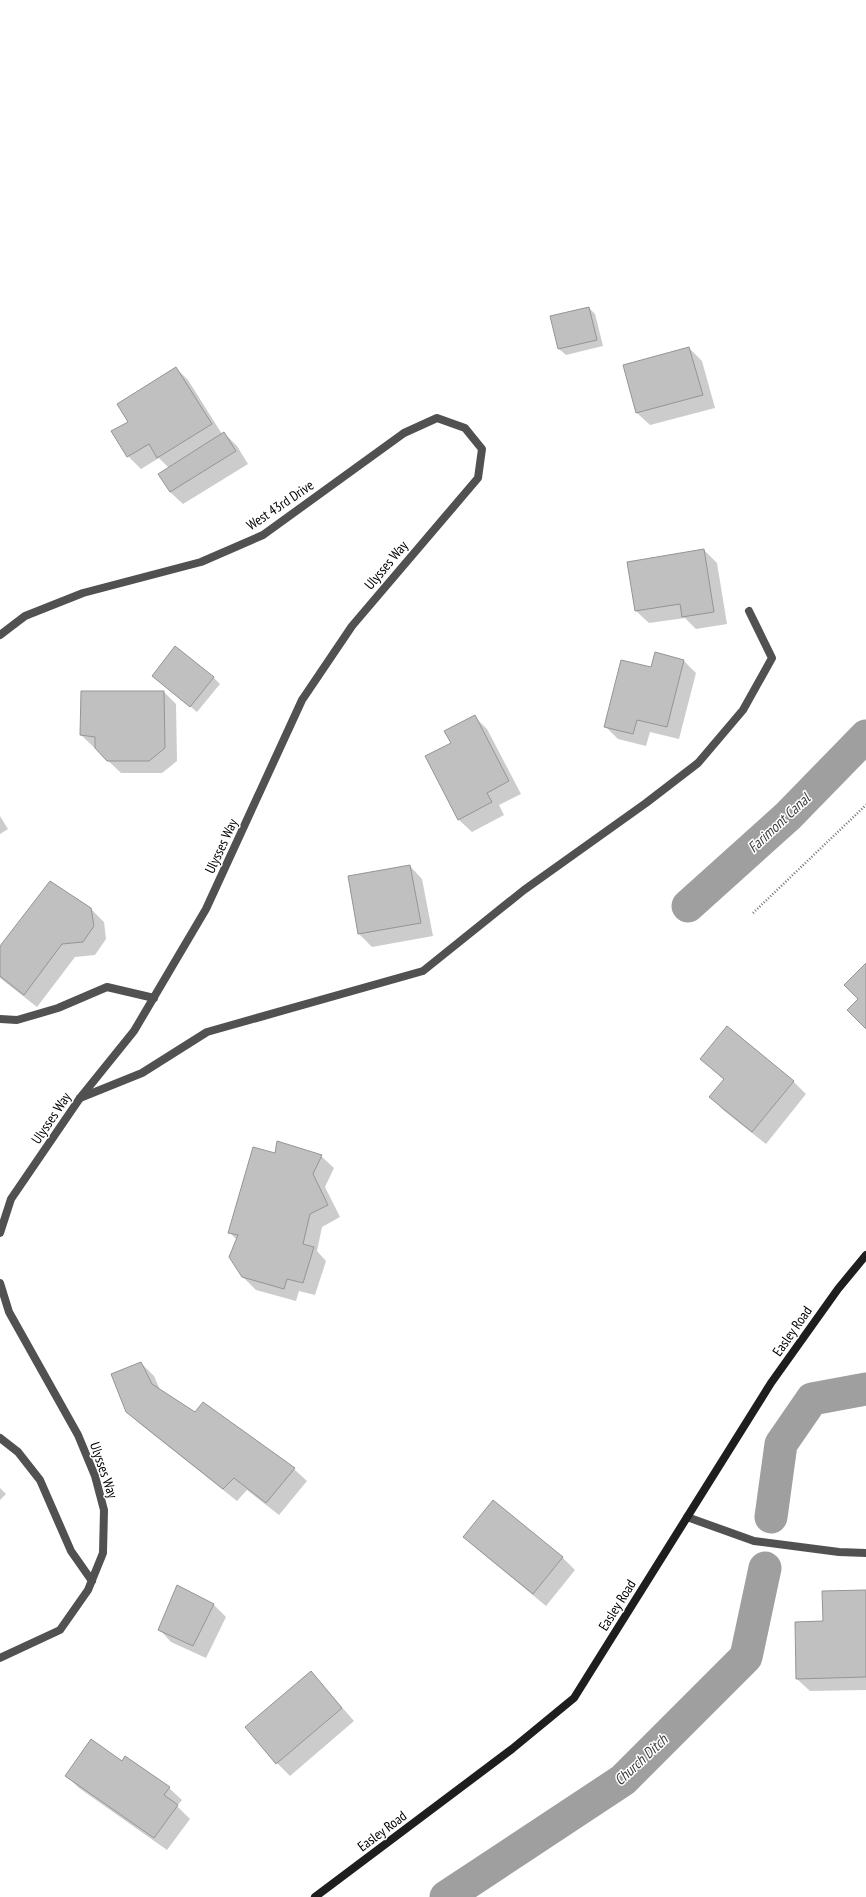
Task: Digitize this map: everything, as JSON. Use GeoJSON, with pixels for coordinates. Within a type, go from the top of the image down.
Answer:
{"type":"FeatureCollection","features":[{"type":"Feature","properties":{"kind":"street","name":"West 43rd Drive"},"geometry":{"type":"LineString","coordinates":[[0,635],[25,616],[83,592],[201,562],[263,535],[404,433],[437,418],[465,428],[482,449],[478,478]]}},
{"type":"Feature","properties":{"kind":"street","name":"Ulysses Way"},"geometry":{"type":"LineString","coordinates":[[0,1233],[11,1199],[80,1098],[134,1031],[206,910],[302,700],[352,626],[478,478]]}},
{"type":"Feature","properties":{"kind":"street"},"geometry":{"type":"LineString","coordinates":[[80,1098],[142,1073],[207,1032],[422,971],[524,890],[646,804],[698,763],[743,710],[772,658],[749,611]]}},
{"type":"Feature","properties":{"kind":"street"},"geometry":{"type":"LineString","coordinates":[[0,1019],[17,1020],[58,1008],[107,987],[154,998]]}},
{"type":"Feature","properties":{"kind":"street","name":"Easley Road"},"geometry":{"type":"LineString","coordinates":[[315,1897],[512,1749],[574,1698],[771,1383],[838,1289],[866,1255]]}},
{"type":"Feature","properties":{"kind":"street","name":"Ulysses Way"},"geometry":{"type":"LineString","coordinates":[[0,1283],[9,1312],[78,1435],[95,1476],[104,1510],[103,1553],[88,1590],[60,1630],[0,1658]]}},
{"type":"Feature","properties":{"kind":"street"},"geometry":{"type":"LineString","coordinates":[[0,1438],[18,1452],[40,1480],[71,1551],[92,1581]]}},
{"type":"Feature","properties":{"kind":"street"},"geometry":{"type":"LineString","coordinates":[[687,1517],[754,1541],[839,1552],[866,1553]]}},
{"type":"Feature","properties":{"kind":"path"},"geometry":{"type":"LineString","coordinates":[[753,913],[866,805]]}},
{"type":"Feature","properties":{"kind":"building"},"geometry":{"type":"Polygon","coordinates":[[[589,307],[597,340],[558,349],[550,316],[589,307]]]}},
{"type":"Feature","properties":{"kind":"building"},"geometry":{"type":"Polygon","coordinates":[[[689,347],[703,395],[636,413],[623,365],[689,347]]]}},
{"type":"Feature","properties":{"kind":"building"},"geometry":{"type":"Polygon","coordinates":[[[176,367],[212,424],[157,458],[149,444],[127,457],[111,431],[128,422],[117,404],[176,367]]]}},
{"type":"Feature","properties":{"kind":"building"},"geometry":{"type":"Polygon","coordinates":[[[224,432],[236,451],[170,492],[158,474],[224,432]]]}},
{"type":"Feature","properties":{"kind":"building"},"geometry":{"type":"Polygon","coordinates":[[[704,549],[714,612],[682,617],[680,604],[635,611],[627,562],[704,549]]]}},
{"type":"Feature","properties":{"kind":"building"},"geometry":{"type":"Polygon","coordinates":[[[175,646],[214,677],[190,707],[152,676],[175,646]]]}},
{"type":"Feature","properties":{"kind":"building"},"geometry":{"type":"Polygon","coordinates":[[[655,652],[684,660],[667,727],[637,720],[633,734],[604,727],[621,660],[651,667],[655,652]]]}},
{"type":"Feature","properties":{"kind":"building"},"geometry":{"type":"Polygon","coordinates":[[[81,691],[164,691],[165,748],[149,761],[107,761],[95,748],[95,737],[80,735],[81,691]]]}},
{"type":"Feature","properties":{"kind":"building"},"geometry":{"type":"Polygon","coordinates":[[[475,715],[509,781],[487,793],[492,802],[458,820],[425,756],[451,743],[444,731],[475,715]]]}},
{"type":"Feature","properties":{"kind":"building"},"geometry":{"type":"Polygon","coordinates":[[[410,865],[421,923],[358,934],[348,876],[410,865]]]}},
{"type":"Feature","properties":{"kind":"building"},"geometry":{"type":"Polygon","coordinates":[[[50,881],[91,908],[94,926],[83,942],[62,944],[24,995],[0,976],[0,946],[50,881]]]}},
{"type":"Feature","properties":{"kind":"building"},"geometry":{"type":"Polygon","coordinates":[[[866,963],[866,1029],[847,1010],[858,999],[844,985],[866,963]]]}},
{"type":"Feature","properties":{"kind":"building"},"geometry":{"type":"Polygon","coordinates":[[[727,1026],[794,1081],[752,1132],[709,1097],[724,1079],[700,1059],[727,1026]]]}},
{"type":"Feature","properties":{"kind":"building"},"geometry":{"type":"Polygon","coordinates":[[[277,1141],[322,1155],[313,1174],[328,1205],[310,1214],[303,1244],[314,1247],[303,1283],[287,1279],[284,1289],[242,1277],[229,1257],[238,1235],[228,1233],[253,1147],[275,1153],[277,1141]]]}},
{"type":"Feature","properties":{"kind":"building"},"geometry":{"type":"Polygon","coordinates":[[[141,1362],[152,1384],[195,1412],[203,1402],[295,1468],[266,1503],[234,1478],[223,1489],[126,1412],[111,1374],[141,1362]]]}},
{"type":"Feature","properties":{"kind":"building"},"geometry":{"type":"Polygon","coordinates":[[[493,1500],[563,1557],[533,1594],[463,1537],[493,1500]]]}},
{"type":"Feature","properties":{"kind":"building"},"geometry":{"type":"Polygon","coordinates":[[[177,1585],[214,1604],[193,1646],[158,1630],[177,1585]]]}},
{"type":"Feature","properties":{"kind":"building"},"geometry":{"type":"Polygon","coordinates":[[[866,1590],[866,1677],[796,1679],[795,1622],[823,1621],[822,1591],[866,1590]]]}},
{"type":"Feature","properties":{"kind":"building"},"geometry":{"type":"Polygon","coordinates":[[[311,1671],[342,1708],[276,1764],[245,1727],[311,1671]]]}},
{"type":"Feature","properties":{"kind":"building"},"geometry":{"type":"Polygon","coordinates":[[[91,1739],[122,1761],[125,1756],[170,1787],[164,1795],[178,1805],[154,1838],[65,1776],[91,1739]]]}},
{"type":"Feature","properties":{"kind":"waterway","name":"Farimont Canal"},"geometry":{"type":"LineString","coordinates":[[688,906],[788,816],[866,736]]}},
{"type":"Feature","properties":{"kind":"waterway","name":"Church Ditch"},"geometry":{"type":"LineString","coordinates":[[771,1517],[781,1444],[812,1399],[866,1389]]}},
{"type":"Feature","properties":{"kind":"waterway","name":"Church Ditch"},"geometry":{"type":"LineString","coordinates":[[446,1897],[623,1780],[746,1657],[765,1568]]}}]}
